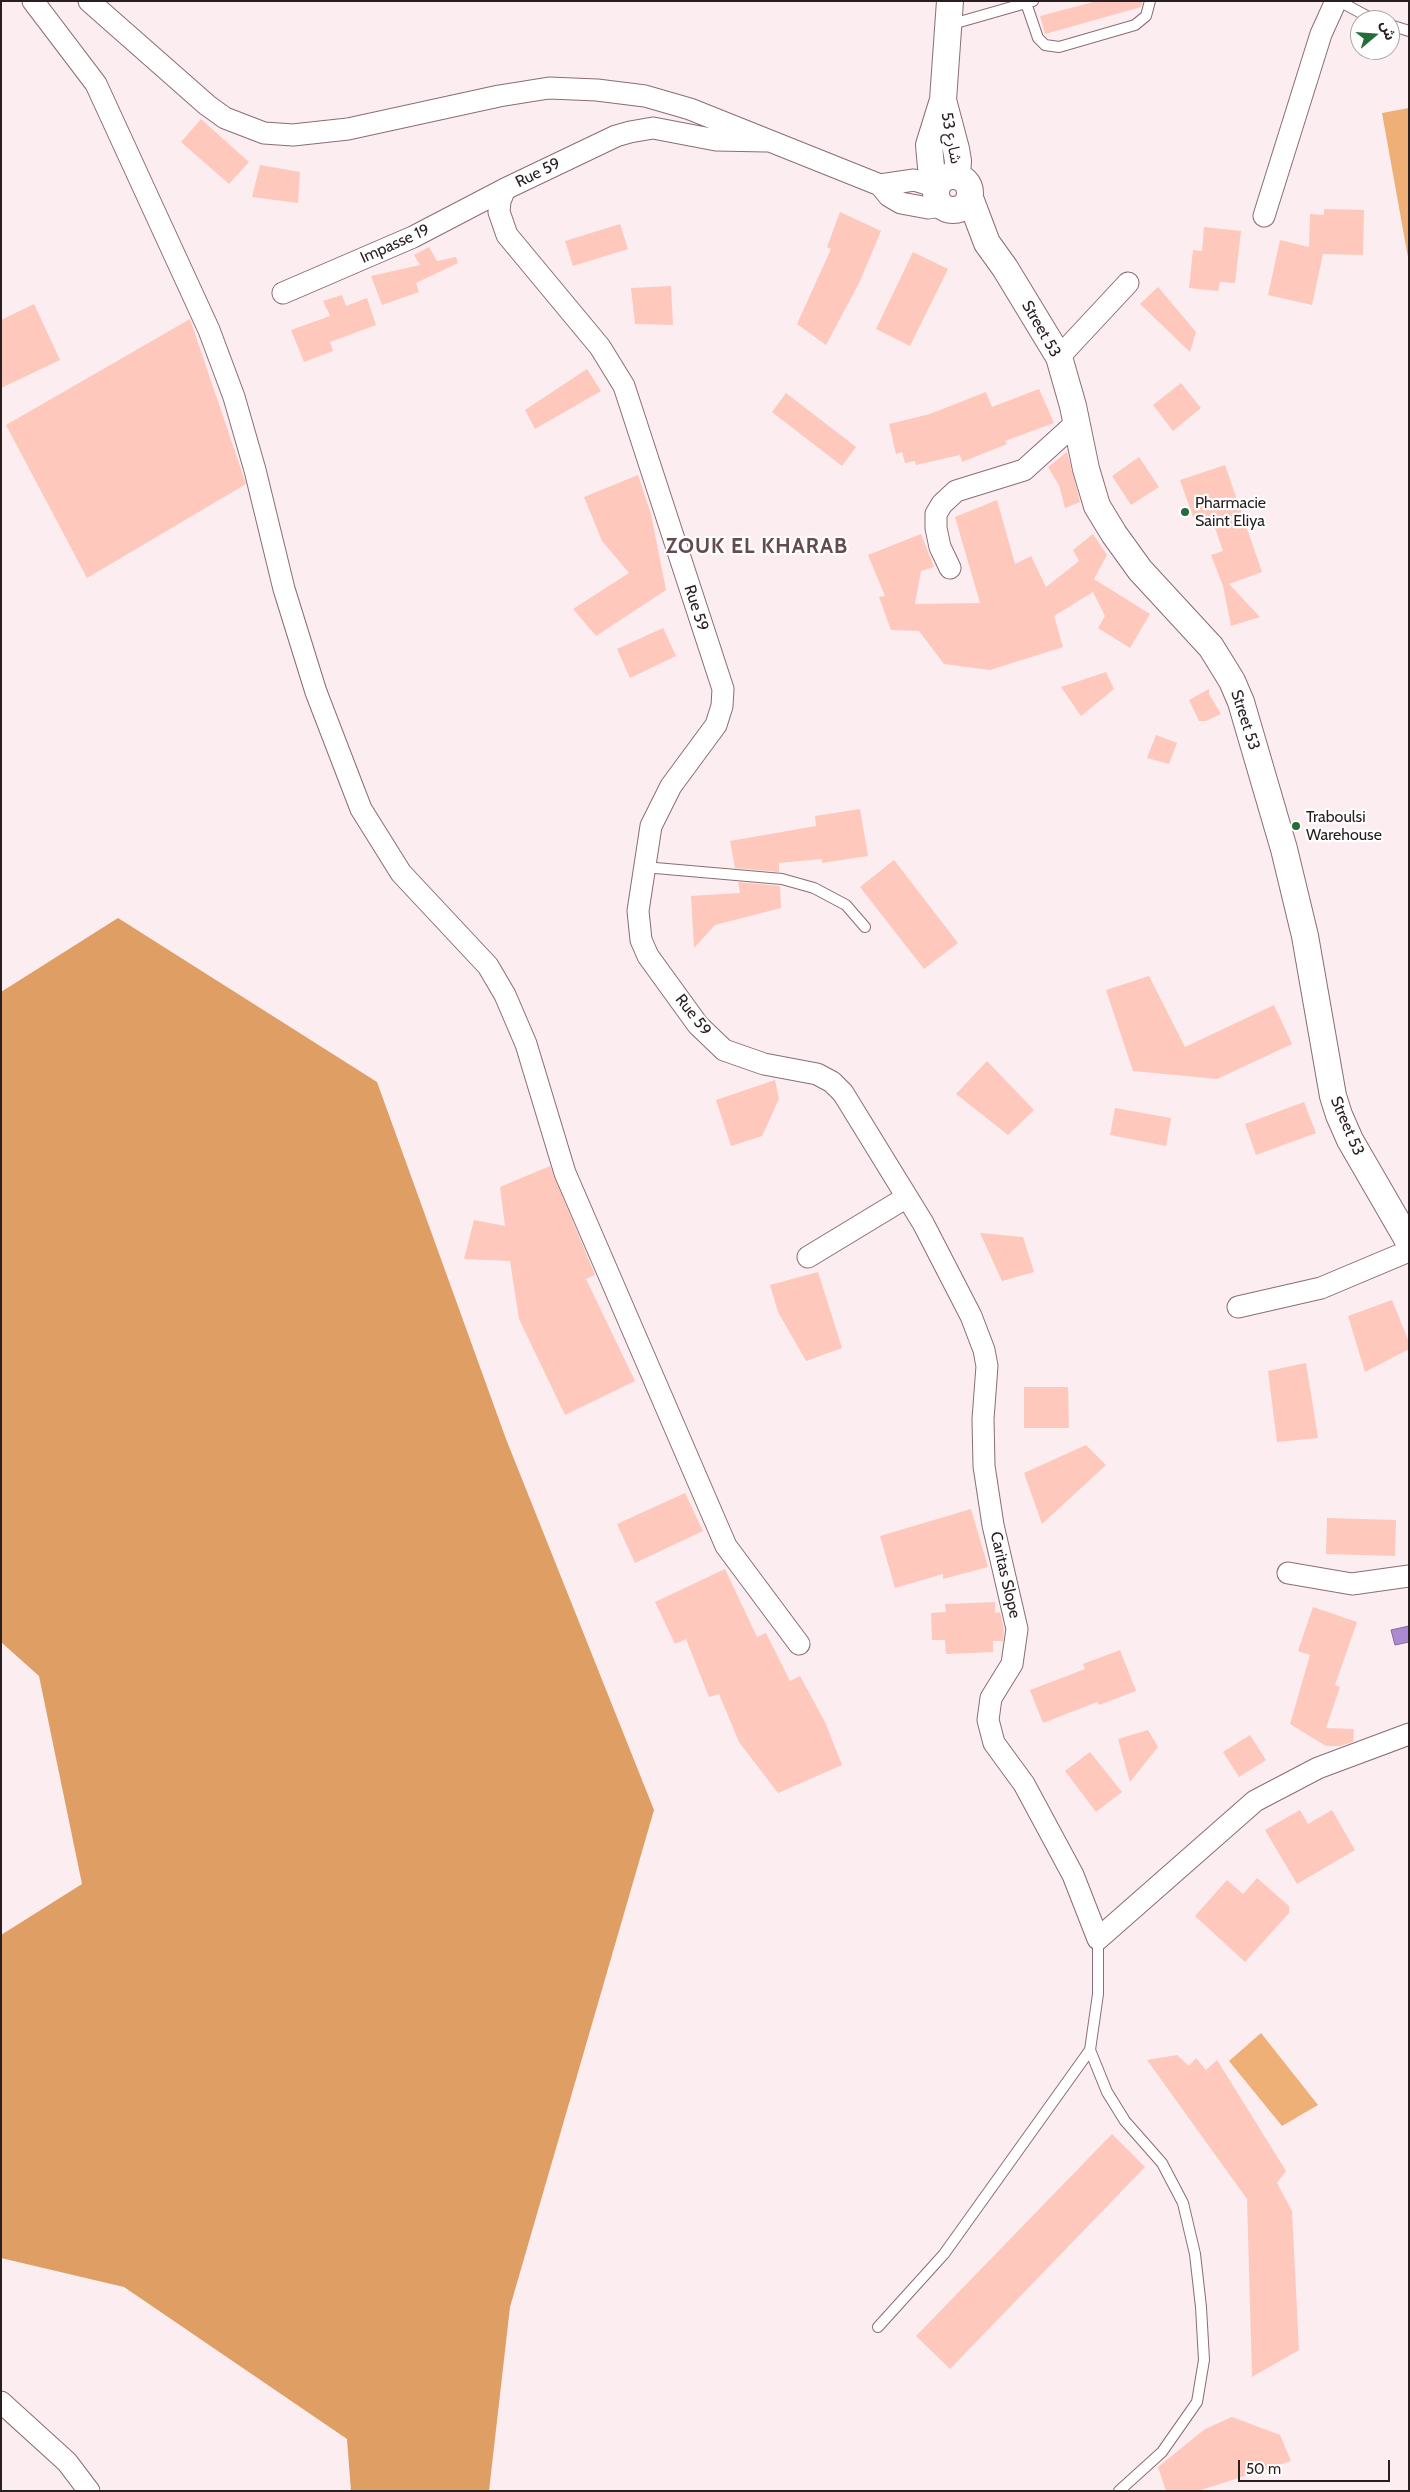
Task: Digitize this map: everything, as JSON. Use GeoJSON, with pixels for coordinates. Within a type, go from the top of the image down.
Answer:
{"type":"FeatureCollection","features":[{"type":"Feature","properties":{"kind":"street"},"geometry":{"type":"LineString","coordinates":[[33,1],[96,84],[209,330],[242,424],[284,589],[316,692],[360,809],[401,873],[488,966],[506,995],[526,1044],[565,1173],[726,1546],[799,1644]]}},
{"type":"Feature","properties":{"kind":"street"},"geometry":{"type":"LineString","coordinates":[[89,1],[207,105],[225,118],[264,133],[293,135],[348,129],[499,96],[549,88],[597,90],[645,96],[690,108],[766,141],[880,185],[943,191]]}},
{"type":"Feature","properties":{"kind":"street"},"geometry":{"type":"LineString","coordinates":[[1264,216],[1320,34],[1338,1]]}},
{"type":"Feature","properties":{"kind":"street"},"geometry":{"type":"LineString","coordinates":[[943,100],[949,13]]}},
{"type":"Feature","properties":{"kind":"street","name":"شارع 53"},"geometry":{"type":"LineString","coordinates":[[943,100],[929,145],[930,167],[943,191],[980,220],[987,243]]}},
{"type":"Feature","properties":{"kind":"street","name":"شارع 53"},"geometry":{"type":"LineString","coordinates":[[943,100],[958,162],[943,191]]}},
{"type":"Feature","properties":{"kind":"street","name":"Rue 59"},"geometry":{"type":"LineString","coordinates":[[766,141],[716,140],[653,128],[630,132],[616,136],[505,190],[500,201],[499,212],[507,235],[600,347],[624,386],[723,689],[722,706],[716,725],[671,786],[651,826],[638,911],[641,940],[648,956],[698,1025],[724,1050],[743,1058],[817,1074],[832,1082],[843,1093],[907,1197]]}},
{"type":"Feature","properties":{"kind":"street"},"geometry":{"type":"LineString","coordinates":[[880,185],[889,196],[901,203],[928,208],[943,191]]}},
{"type":"Feature","properties":{"kind":"street","name":"Impasse 19"},"geometry":{"type":"LineString","coordinates":[[283,294],[413,237],[505,190]]}},
{"type":"Feature","properties":{"kind":"street","name":"Street 53"},"geometry":{"type":"LineString","coordinates":[[987,243],[1005,268],[1059,357],[1092,490],[1098,506],[1114,534],[1140,570],[1211,647],[1232,681],[1241,702],[1284,849],[1306,936],[1333,1096],[1350,1140],[1409,1242]]}},
{"type":"Feature","properties":{"kind":"street"},"geometry":{"type":"LineString","coordinates":[[1059,357],[1128,283]]}},
{"type":"Feature","properties":{"kind":"street"},"geometry":{"type":"LineString","coordinates":[[950,568],[940,547],[936,528],[936,514],[942,504],[956,491],[1024,470],[1076,423]]}},
{"type":"Feature","properties":{"kind":"street"},"geometry":{"type":"LineString","coordinates":[[808,1257],[907,1197]]}},
{"type":"Feature","properties":{"kind":"street","name":"Caritas Slope"},"geometry":{"type":"LineString","coordinates":[[907,1197],[944,1262],[971,1316],[984,1350],[987,1366],[983,1427],[984,1466],[993,1525],[1017,1629],[1012,1664],[991,1698],[988,1707],[988,1720],[994,1744],[1024,1784],[1059,1847],[1084,1900],[1098,1939]]}},
{"type":"Feature","properties":{"kind":"street"},"geometry":{"type":"LineString","coordinates":[[1238,1307],[1321,1288],[1409,1251]]}},
{"type":"Feature","properties":{"kind":"street"},"geometry":{"type":"LineString","coordinates":[[1288,1572],[1352,1584],[1409,1576]]}},
{"type":"Feature","properties":{"kind":"street"},"geometry":{"type":"LineString","coordinates":[[1098,1939],[1255,1801],[1318,1768],[1409,1734]]}},
{"type":"Feature","properties":{"kind":"street"},"geometry":{"type":"LineString","coordinates":[[1,2402],[67,2462],[89,2491]]}},
{"type":"Feature","properties":{"kind":"lane"},"geometry":{"type":"LineString","coordinates":[[949,13],[1030,2],[1038,38],[1045,45],[1059,47],[1134,25],[1146,16],[1150,1]]}},
{"type":"Feature","properties":{"kind":"lane"},"geometry":{"type":"LineString","coordinates":[[1338,1],[1355,10]]}},
{"type":"Feature","properties":{"kind":"lane"},"geometry":{"type":"LineString","coordinates":[[644,867],[782,879],[814,888],[846,904],[865,927]]}},
{"type":"Feature","properties":{"kind":"lane"},"geometry":{"type":"LineString","coordinates":[[878,2327],[944,2254],[1090,2050],[1098,1994],[1098,1939]]}},
{"type":"Feature","properties":{"kind":"lane"},"geometry":{"type":"LineString","coordinates":[[1090,2050],[1112,2099],[1125,2121],[1162,2163],[1183,2204],[1195,2254],[1201,2307],[1204,2360],[1197,2402],[1162,2452],[1119,2491]]}},
{"type":"Feature","properties":{"kind":"shaded area"},"geometry":{"type":"Polygon","coordinates":[[[1409,108],[1409,263],[1382,113],[1409,108]]]}},
{"type":"Feature","properties":{"kind":"shaded area"},"geometry":{"type":"Polygon","coordinates":[[[118,918],[377,1082],[506,1439],[654,1810],[510,2307],[489,2491],[351,2491],[347,2439],[124,2287],[1,2258],[1,1935],[82,1884],[39,1676],[1,1642],[1,992],[118,918]]]}},
{"type":"Feature","properties":{"kind":"shaded area"},"geometry":{"type":"Polygon","coordinates":[[[1409,1626],[1409,1642],[1395,1645],[1391,1630],[1409,1626]]]}},
{"type":"Feature","properties":{"kind":"shaded area"},"geometry":{"type":"Polygon","coordinates":[[[1261,2033],[1318,2105],[1282,2126],[1229,2061],[1261,2033]]]}},
{"type":"Feature","properties":{"kind":"building"},"geometry":{"type":"Polygon","coordinates":[[[1097,1],[1143,1],[1141,7],[1045,34],[1040,16],[1097,1]]]}},
{"type":"Feature","properties":{"kind":"building"},"geometry":{"type":"Polygon","coordinates":[[[201,119],[249,162],[229,184],[181,142],[201,119]]]}},
{"type":"Feature","properties":{"kind":"building"},"geometry":{"type":"Polygon","coordinates":[[[260,165],[300,172],[298,203],[252,197],[260,165]]]}},
{"type":"Feature","properties":{"kind":"building"},"geometry":{"type":"Polygon","coordinates":[[[1324,209],[1364,210],[1363,255],[1323,254],[1312,305],[1268,295],[1280,240],[1309,247],[1310,214],[1324,215],[1324,209]]]}},
{"type":"Feature","properties":{"kind":"building"},"geometry":{"type":"Polygon","coordinates":[[[840,212],[881,231],[860,281],[826,345],[797,324],[831,249],[827,247],[840,212]]]}},
{"type":"Feature","properties":{"kind":"building"},"geometry":{"type":"Polygon","coordinates":[[[620,224],[628,249],[573,266],[565,241],[620,224]]]}},
{"type":"Feature","properties":{"kind":"building"},"geometry":{"type":"Polygon","coordinates":[[[1204,227],[1241,231],[1235,283],[1220,282],[1218,291],[1189,288],[1193,250],[1202,251],[1204,227]]]}},
{"type":"Feature","properties":{"kind":"building"},"geometry":{"type":"Polygon","coordinates":[[[429,247],[437,261],[456,257],[458,263],[416,283],[419,292],[382,305],[371,276],[420,265],[414,255],[429,247]]]}},
{"type":"Feature","properties":{"kind":"building"},"geometry":{"type":"Polygon","coordinates":[[[913,252],[948,269],[910,346],[876,329],[913,252]]]}},
{"type":"Feature","properties":{"kind":"building"},"geometry":{"type":"Polygon","coordinates":[[[671,286],[673,325],[635,324],[631,288],[671,286]]]}},
{"type":"Feature","properties":{"kind":"building"},"geometry":{"type":"Polygon","coordinates":[[[1158,287],[1196,332],[1190,352],[1140,304],[1158,287]]]}},
{"type":"Feature","properties":{"kind":"building"},"geometry":{"type":"Polygon","coordinates":[[[342,295],[346,306],[367,298],[376,325],[330,342],[333,351],[304,362],[291,330],[330,316],[323,301],[342,295]]]}},
{"type":"Feature","properties":{"kind":"building"},"geometry":{"type":"Polygon","coordinates":[[[34,304],[60,360],[1,388],[1,320],[34,304]]]}},
{"type":"Feature","properties":{"kind":"building"},"geometry":{"type":"Polygon","coordinates":[[[190,319],[246,484],[87,578],[6,425],[190,319]]]}},
{"type":"Feature","properties":{"kind":"building"},"geometry":{"type":"Polygon","coordinates":[[[587,369],[601,391],[535,429],[525,410],[587,369]]]}},
{"type":"Feature","properties":{"kind":"building"},"geometry":{"type":"Polygon","coordinates":[[[1181,383],[1201,408],[1173,431],[1153,405],[1181,383]]]}},
{"type":"Feature","properties":{"kind":"building"},"geometry":{"type":"Polygon","coordinates":[[[1039,389],[1054,423],[1005,441],[1007,444],[962,462],[960,455],[916,465],[915,461],[905,463],[902,452],[896,454],[889,424],[930,414],[986,392],[992,407],[1039,389]]]}},
{"type":"Feature","properties":{"kind":"building"},"geometry":{"type":"Polygon","coordinates":[[[786,393],[856,447],[842,466],[772,412],[786,393]]]}},
{"type":"Feature","properties":{"kind":"building"},"geometry":{"type":"Polygon","coordinates":[[[1067,452],[1080,502],[1065,508],[1059,485],[1048,467],[1067,452]]]}},
{"type":"Feature","properties":{"kind":"building"},"geometry":{"type":"Polygon","coordinates":[[[1139,457],[1159,487],[1131,505],[1112,476],[1139,457]]]}},
{"type":"Feature","properties":{"kind":"building"},"geometry":{"type":"Polygon","coordinates":[[[1225,465],[1262,572],[1229,584],[1260,617],[1231,626],[1223,586],[1211,555],[1223,551],[1212,519],[1196,525],[1180,480],[1225,465]]]}},
{"type":"Feature","properties":{"kind":"building"},"geometry":{"type":"Polygon","coordinates":[[[638,475],[651,514],[666,590],[596,636],[573,609],[629,573],[602,541],[584,497],[638,475]]]}},
{"type":"Feature","properties":{"kind":"building"},"geometry":{"type":"Polygon","coordinates":[[[997,500],[1015,564],[1031,556],[1046,587],[1079,561],[1073,550],[1093,534],[1107,555],[1094,579],[1150,614],[1130,648],[1098,628],[1105,616],[1093,592],[1054,616],[1063,647],[990,670],[944,664],[919,631],[891,630],[879,597],[885,596],[868,555],[921,534],[934,567],[921,571],[915,604],[980,603],[955,517],[997,500]]]}},
{"type":"Feature","properties":{"kind":"building"},"geometry":{"type":"Polygon","coordinates":[[[663,628],[676,656],[630,678],[617,649],[663,628]]]}},
{"type":"Feature","properties":{"kind":"building"},"geometry":{"type":"Polygon","coordinates":[[[1106,672],[1114,689],[1081,716],[1061,687],[1106,672]]]}},
{"type":"Feature","properties":{"kind":"building"},"geometry":{"type":"Polygon","coordinates":[[[1209,689],[1209,694],[1221,714],[1206,721],[1199,721],[1189,700],[1209,689]]]}},
{"type":"Feature","properties":{"kind":"building"},"geometry":{"type":"Polygon","coordinates":[[[1156,735],[1177,743],[1169,764],[1147,758],[1156,735]]]}},
{"type":"Feature","properties":{"kind":"building"},"geometry":{"type":"Polygon","coordinates":[[[860,809],[868,856],[822,863],[822,859],[779,863],[779,872],[735,868],[730,841],[816,826],[815,816],[860,809]]]}},
{"type":"Feature","properties":{"kind":"building"},"geometry":{"type":"Polygon","coordinates":[[[894,860],[958,943],[924,969],[860,887],[894,860]]]}},
{"type":"Feature","properties":{"kind":"building"},"geometry":{"type":"Polygon","coordinates":[[[738,882],[780,886],[781,908],[715,925],[694,948],[691,896],[740,893],[738,882]]]}},
{"type":"Feature","properties":{"kind":"building"},"geometry":{"type":"Polygon","coordinates":[[[1149,976],[1185,1047],[1274,1005],[1292,1044],[1217,1079],[1133,1071],[1106,990],[1149,976]]]}},
{"type":"Feature","properties":{"kind":"building"},"geometry":{"type":"Polygon","coordinates":[[[987,1061],[1034,1110],[1008,1135],[956,1094],[987,1061]]]}},
{"type":"Feature","properties":{"kind":"building"},"geometry":{"type":"Polygon","coordinates":[[[775,1080],[779,1099],[762,1136],[731,1146],[716,1100],[775,1080]]]}},
{"type":"Feature","properties":{"kind":"building"},"geometry":{"type":"Polygon","coordinates":[[[1304,1102],[1316,1133],[1256,1155],[1245,1124],[1304,1102]]]}},
{"type":"Feature","properties":{"kind":"building"},"geometry":{"type":"Polygon","coordinates":[[[1115,1108],[1171,1118],[1166,1146],[1110,1135],[1115,1108]]]}},
{"type":"Feature","properties":{"kind":"building"},"geometry":{"type":"Polygon","coordinates":[[[550,1166],[595,1275],[586,1279],[635,1381],[565,1415],[519,1319],[510,1261],[464,1259],[474,1220],[505,1226],[500,1187],[550,1166]]]}},
{"type":"Feature","properties":{"kind":"building"},"geometry":{"type":"Polygon","coordinates":[[[980,1233],[1023,1237],[1034,1272],[1002,1281],[980,1233]]]}},
{"type":"Feature","properties":{"kind":"building"},"geometry":{"type":"Polygon","coordinates":[[[818,1272],[842,1348],[806,1361],[778,1312],[770,1285],[818,1272]]]}},
{"type":"Feature","properties":{"kind":"building"},"geometry":{"type":"Polygon","coordinates":[[[1392,1300],[1409,1342],[1409,1349],[1365,1372],[1348,1316],[1392,1300]]]}},
{"type":"Feature","properties":{"kind":"building"},"geometry":{"type":"Polygon","coordinates":[[[1306,1363],[1318,1438],[1277,1442],[1268,1371],[1306,1363]]]}},
{"type":"Feature","properties":{"kind":"building"},"geometry":{"type":"Polygon","coordinates":[[[1024,1387],[1068,1387],[1069,1428],[1024,1428],[1024,1387]]]}},
{"type":"Feature","properties":{"kind":"building"},"geometry":{"type":"Polygon","coordinates":[[[1086,1445],[1106,1465],[1042,1524],[1024,1473],[1086,1445]]]}},
{"type":"Feature","properties":{"kind":"building"},"geometry":{"type":"Polygon","coordinates":[[[685,1493],[703,1531],[635,1563],[617,1524],[685,1493]]]}},
{"type":"Feature","properties":{"kind":"building"},"geometry":{"type":"Polygon","coordinates":[[[971,1509],[988,1567],[943,1579],[943,1574],[895,1588],[880,1536],[971,1509]]]}},
{"type":"Feature","properties":{"kind":"building"},"geometry":{"type":"Polygon","coordinates":[[[1327,1518],[1396,1520],[1395,1556],[1326,1554],[1327,1518]]]}},
{"type":"Feature","properties":{"kind":"building"},"geometry":{"type":"Polygon","coordinates":[[[725,1569],[757,1637],[766,1633],[790,1681],[800,1676],[825,1722],[842,1765],[778,1793],[739,1742],[719,1694],[709,1697],[686,1639],[675,1644],[655,1602],[725,1569]]]}},
{"type":"Feature","properties":{"kind":"building"},"geometry":{"type":"Polygon","coordinates":[[[995,1602],[995,1613],[1000,1612],[1004,1630],[1003,1641],[993,1641],[993,1652],[946,1654],[945,1640],[932,1640],[931,1613],[946,1612],[945,1604],[995,1602]]]}},
{"type":"Feature","properties":{"kind":"building"},"geometry":{"type":"Polygon","coordinates":[[[1313,1607],[1357,1622],[1335,1685],[1340,1687],[1326,1728],[1354,1729],[1353,1742],[1340,1746],[1326,1746],[1290,1724],[1310,1655],[1298,1651],[1313,1607]]]}},
{"type":"Feature","properties":{"kind":"building"},"geometry":{"type":"Polygon","coordinates":[[[1120,1650],[1136,1691],[1099,1705],[1097,1702],[1043,1723],[1030,1690],[1085,1669],[1083,1664],[1120,1650]]]}},
{"type":"Feature","properties":{"kind":"building"},"geometry":{"type":"Polygon","coordinates":[[[1148,1730],[1158,1747],[1130,1782],[1118,1739],[1148,1730]]]}},
{"type":"Feature","properties":{"kind":"building"},"geometry":{"type":"Polygon","coordinates":[[[1250,1735],[1266,1760],[1239,1777],[1223,1752],[1250,1735]]]}},
{"type":"Feature","properties":{"kind":"building"},"geometry":{"type":"Polygon","coordinates":[[[1090,1752],[1122,1792],[1096,1812],[1065,1771],[1090,1752]]]}},
{"type":"Feature","properties":{"kind":"building"},"geometry":{"type":"Polygon","coordinates":[[[1300,1810],[1308,1824],[1332,1810],[1355,1850],[1297,1884],[1265,1830],[1300,1810]]]}},
{"type":"Feature","properties":{"kind":"building"},"geometry":{"type":"Polygon","coordinates":[[[1257,1878],[1289,1906],[1289,1913],[1245,1962],[1195,1916],[1227,1880],[1243,1894],[1257,1878]]]}},
{"type":"Feature","properties":{"kind":"building"},"geometry":{"type":"Polygon","coordinates":[[[1177,2055],[1189,2066],[1196,2058],[1206,2070],[1217,2060],[1286,2171],[1277,2183],[1292,2211],[1299,2350],[1252,2377],[1247,2199],[1147,2060],[1177,2055]]]}},
{"type":"Feature","properties":{"kind":"building"},"geometry":{"type":"Polygon","coordinates":[[[1112,2134],[1145,2167],[950,2369],[916,2336],[1112,2134]]]}},
{"type":"Feature","properties":{"kind":"building"},"geometry":{"type":"Polygon","coordinates":[[[1232,2417],[1280,2435],[1291,2461],[1198,2491],[1166,2491],[1158,2467],[1205,2429],[1232,2417]]]}},
{"type":"Feature","properties":{"kind":"place","name":"Pharmacie Saint Eliya"},"geometry":{"type":"Point","coordinates":[1185,512]}},
{"type":"Feature","properties":{"kind":"place","name":"Traboulsi Warehouse"},"geometry":{"type":"Point","coordinates":[1296,826]}},
{"type":"Feature","properties":{"kind":"district","name":"ZOUK EL KHARAB"},"geometry":{"type":"Point","coordinates":[757,547]}}]}
